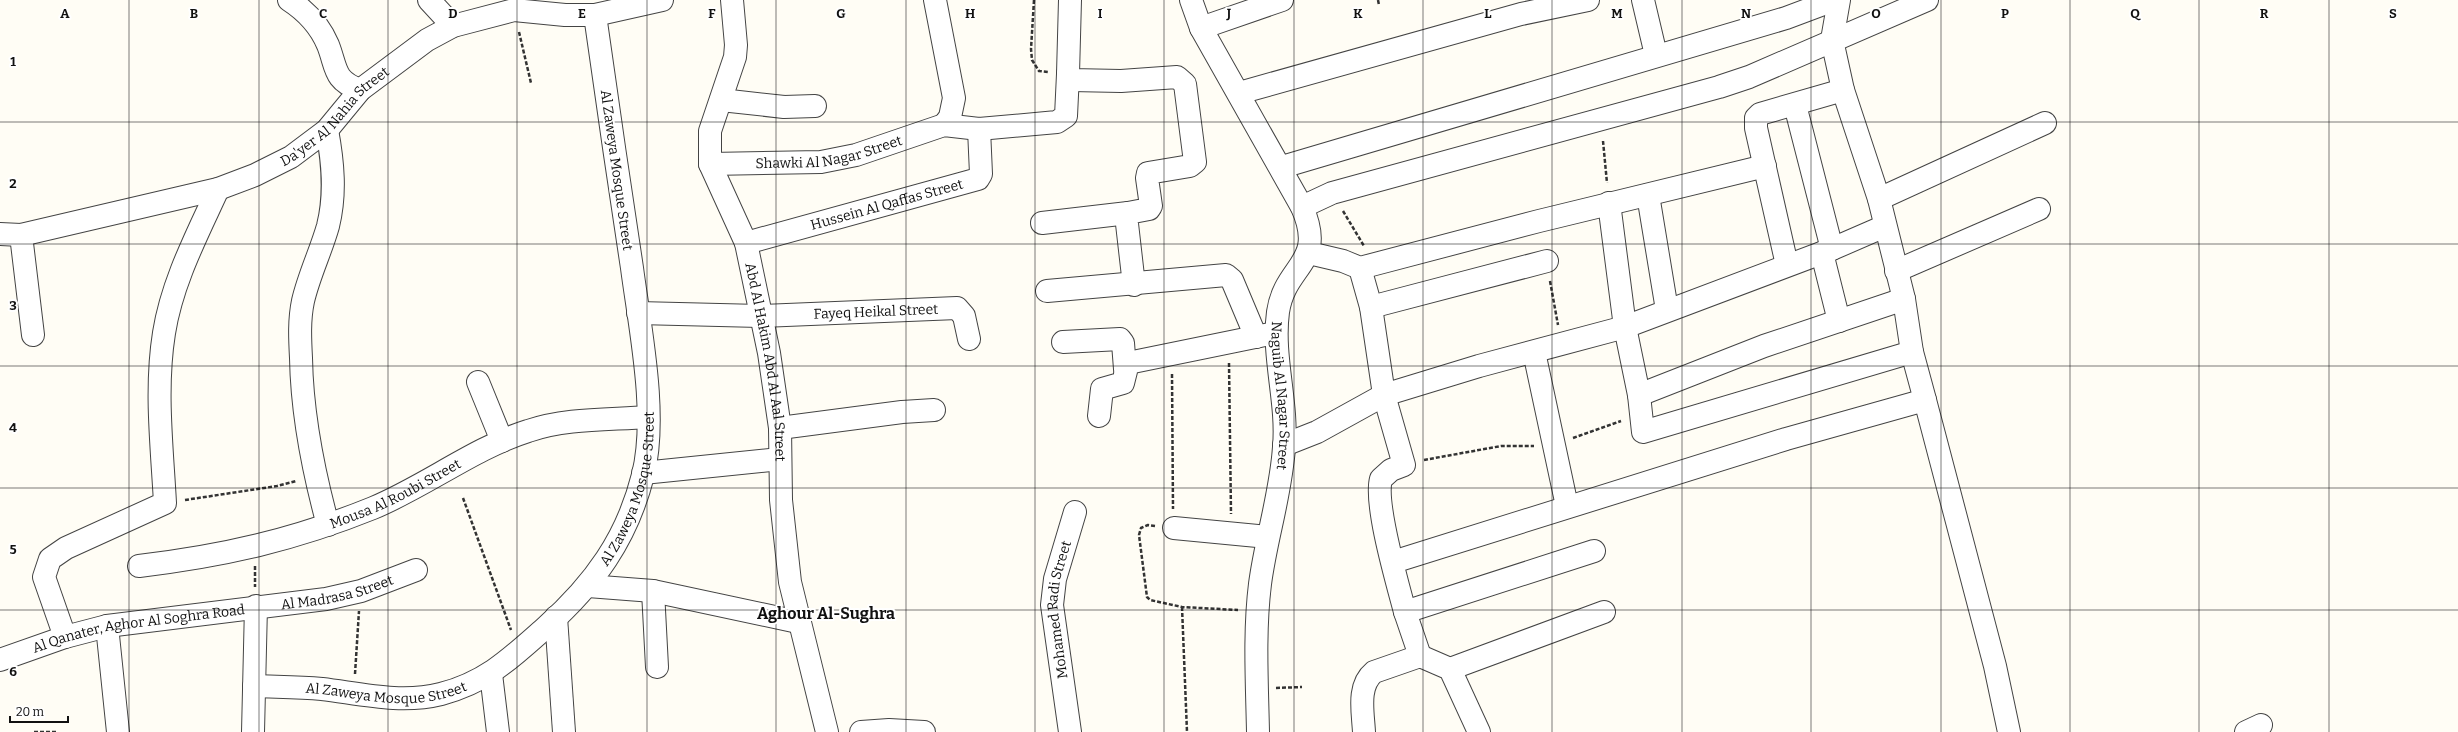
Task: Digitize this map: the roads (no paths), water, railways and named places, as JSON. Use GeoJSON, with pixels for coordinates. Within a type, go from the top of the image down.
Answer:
{"type":"FeatureCollection","features":[{"type":"Feature","properties":{"kind":"street"},"geometry":{"type":"LineString","coordinates":[[289,0],[308,14],[319,29],[328,45],[337,75],[347,85],[360,90]]}},
{"type":"Feature","properties":{"kind":"street"},"geometry":{"type":"LineString","coordinates":[[429,0],[453,26]]}},
{"type":"Feature","properties":{"kind":"street","name":"Da'yer Al Nahia Street"},"geometry":{"type":"LineString","coordinates":[[10,234],[218,189],[255,175],[291,157],[327,130],[360,90],[428,40],[453,26],[513,5],[565,15],[595,15],[662,0]]}},
{"type":"Feature","properties":{"kind":"street","name":"Abd Al Hakim Abd Al Aal Street"},"geometry":{"type":"LineString","coordinates":[[732,0],[736,45],[735,57],[710,131],[710,164],[746,243],[769,354],[780,428],[784,541],[798,622],[827,732]]}},
{"type":"Feature","properties":{"kind":"street"},"geometry":{"type":"LineString","coordinates":[[935,0],[954,98],[950,117],[944,125]]}},
{"type":"Feature","properties":{"kind":"street"},"geometry":{"type":"LineString","coordinates":[[944,125],[979,129],[1062,120],[1066,110],[1070,0]]}},
{"type":"Feature","properties":{"kind":"street","name":"Naguib Al Nagar Street"},"geometry":{"type":"LineString","coordinates":[[1191,0],[1201,28],[1282,167],[1309,221],[1311,237],[1309,253],[1287,286],[1266,335],[1284,445],[1276,507],[1268,537],[1258,611],[1258,732]]}},
{"type":"Feature","properties":{"kind":"street"},"geometry":{"type":"LineString","coordinates":[[1201,28],[1282,0]]}},
{"type":"Feature","properties":{"kind":"street"},"geometry":{"type":"LineString","coordinates":[[1239,93],[1521,14],[1588,0]]}},
{"type":"Feature","properties":{"kind":"street"},"geometry":{"type":"LineString","coordinates":[[1643,0],[1656,55]]}},
{"type":"Feature","properties":{"kind":"street"},"geometry":{"type":"LineString","coordinates":[[1282,167],[1656,55],[1786,18],[1834,0]]}},
{"type":"Feature","properties":{"kind":"street"},"geometry":{"type":"LineString","coordinates":[[1839,0],[1832,40],[1843,90],[1879,199],[1886,226],[1904,299],[1912,352],[1993,658],[2009,732]]}},
{"type":"Feature","properties":{"kind":"street"},"geometry":{"type":"LineString","coordinates":[[1302,207],[1332,193],[1734,82],[1927,0]]}},
{"type":"Feature","properties":{"kind":"street","name":"Al Zaweya Mosque Street"},"geometry":{"type":"LineString","coordinates":[[254,686],[321,689],[383,699],[412,699],[468,686],[491,674],[556,617],[588,586],[612,552],[631,514],[643,473],[648,417],[638,313],[595,15]]}},
{"type":"Feature","properties":{"kind":"street"},"geometry":{"type":"LineString","coordinates":[[1042,223],[1145,210],[1151,206],[1147,178],[1148,173],[1190,166],[1193,165],[1195,159],[1185,84],[1182,80],[1172,77],[1121,81],[1074,81],[1068,74]]}},
{"type":"Feature","properties":{"kind":"street"},"geometry":{"type":"LineString","coordinates":[[1787,265],[1756,128],[1756,118],[1760,114],[1843,90]]}},
{"type":"Feature","properties":{"kind":"street"},"geometry":{"type":"LineString","coordinates":[[721,100],[768,106],[816,106]]}},
{"type":"Feature","properties":{"kind":"street"},"geometry":{"type":"LineString","coordinates":[[1795,105],[1827,251],[1839,321]]}},
{"type":"Feature","properties":{"kind":"street"},"geometry":{"type":"LineString","coordinates":[[1879,199],[2045,123]]}},
{"type":"Feature","properties":{"kind":"street","name":"Shawki Al Nagar Street"},"geometry":{"type":"LineString","coordinates":[[710,164],[803,163],[839,159],[944,125]]}},
{"type":"Feature","properties":{"kind":"street","name":"Hussein Al Qaffas Street"},"geometry":{"type":"LineString","coordinates":[[746,243],[978,179],[981,174],[979,129]]}},
{"type":"Feature","properties":{"kind":"street"},"geometry":{"type":"LineString","coordinates":[[327,130],[333,162],[333,194],[328,226],[303,301],[300,323],[302,389],[306,433],[314,476],[328,525]]}},
{"type":"Feature","properties":{"kind":"street"},"geometry":{"type":"LineString","coordinates":[[1309,253],[1367,267],[1609,203],[1648,195],[1765,166]]}},
{"type":"Feature","properties":{"kind":"street"},"geometry":{"type":"LineString","coordinates":[[65,637],[44,577],[50,560],[66,548],[165,503],[160,386],[164,333],[173,292],[218,189]]}},
{"type":"Feature","properties":{"kind":"street"},"geometry":{"type":"LineString","coordinates":[[1648,195],[1667,310]]}},
{"type":"Feature","properties":{"kind":"street"},"geometry":{"type":"LineString","coordinates":[[1609,203],[1625,327],[1640,404],[1642,431],[1653,431],[1912,352]]}},
{"type":"Feature","properties":{"kind":"street"},"geometry":{"type":"LineString","coordinates":[[1896,271],[2039,209]]}},
{"type":"Feature","properties":{"kind":"street"},"geometry":{"type":"LineString","coordinates":[[1128,213],[1126,218],[1134,285]]}},
{"type":"Feature","properties":{"kind":"street"},"geometry":{"type":"LineString","coordinates":[[1284,445],[1317,432],[1384,395],[1562,343],[1625,327],[1827,251],[1886,226]]}},
{"type":"Feature","properties":{"kind":"street"},"geometry":{"type":"LineString","coordinates":[[10,234],[33,335]]}},
{"type":"Feature","properties":{"kind":"street"},"geometry":{"type":"LineString","coordinates":[[1371,307],[1547,261]]}},
{"type":"Feature","properties":{"kind":"street"},"geometry":{"type":"LineString","coordinates":[[1367,267],[1371,307],[1384,395],[1404,465],[1392,470],[1381,480],[1381,506],[1405,612],[1420,656]]}},
{"type":"Feature","properties":{"kind":"street"},"geometry":{"type":"LineString","coordinates":[[1047,290],[1134,285],[1226,275],[1232,280],[1266,335],[1131,362],[1125,369]]}},
{"type":"Feature","properties":{"kind":"street"},"geometry":{"type":"LineString","coordinates":[[1640,404],[1764,346],[1904,299]]}},
{"type":"Feature","properties":{"kind":"street","name":"Fayeq Heikal Street"},"geometry":{"type":"LineString","coordinates":[[760,316],[957,308],[964,316],[969,339]]}},
{"type":"Feature","properties":{"kind":"street"},"geometry":{"type":"LineString","coordinates":[[638,313],[760,316]]}},
{"type":"Feature","properties":{"kind":"street"},"geometry":{"type":"LineString","coordinates":[[1063,342],[1120,339],[1123,343],[1125,369],[1123,383],[1102,390],[1099,416]]}},
{"type":"Feature","properties":{"kind":"street"},"geometry":{"type":"LineString","coordinates":[[1534,352],[1567,506]]}},
{"type":"Feature","properties":{"kind":"street"},"geometry":{"type":"LineString","coordinates":[[478,382],[502,441]]}},
{"type":"Feature","properties":{"kind":"street"},"geometry":{"type":"LineString","coordinates":[[1393,562],[1567,506],[1786,439],[1925,400]]}},
{"type":"Feature","properties":{"kind":"street"},"geometry":{"type":"LineString","coordinates":[[780,428],[902,412],[934,410]]}},
{"type":"Feature","properties":{"kind":"street","name":"Mousa Al Roubi Street"},"geometry":{"type":"LineString","coordinates":[[139,566],[197,559],[254,548],[328,525],[415,488],[502,441],[527,431],[554,424],[648,417]]}},
{"type":"Feature","properties":{"kind":"street"},"geometry":{"type":"LineString","coordinates":[[643,473],[780,459]]}},
{"type":"Feature","properties":{"kind":"street","name":"Mohamed Radi Street"},"geometry":{"type":"LineString","coordinates":[[1070,732],[1052,605],[1054,579],[1075,512]]}},
{"type":"Feature","properties":{"kind":"street"},"geometry":{"type":"LineString","coordinates":[[1174,528],[1268,537]]}},
{"type":"Feature","properties":{"kind":"street"},"geometry":{"type":"LineString","coordinates":[[1405,612],[1594,551]]}},
{"type":"Feature","properties":{"kind":"street","name":"Al Madrasa Street"},"geometry":{"type":"LineString","coordinates":[[256,606],[291,604],[361,591],[416,570]]}},
{"type":"Feature","properties":{"kind":"street"},"geometry":{"type":"LineString","coordinates":[[588,586],[653,591],[798,622]]}},
{"type":"Feature","properties":{"kind":"street"},"geometry":{"type":"LineString","coordinates":[[653,591],[657,667]]}},
{"type":"Feature","properties":{"kind":"street"},"geometry":{"type":"LineString","coordinates":[[253,732],[256,606]]}},
{"type":"Feature","properties":{"kind":"street","name":"Al Qanater, Aghor Al Soghra Road"},"geometry":{"type":"LineString","coordinates":[[0,660],[65,637],[107,626],[256,606]]}},
{"type":"Feature","properties":{"kind":"street"},"geometry":{"type":"LineString","coordinates":[[1450,669],[1604,612]]}},
{"type":"Feature","properties":{"kind":"street"},"geometry":{"type":"LineString","coordinates":[[556,617],[564,732]]}},
{"type":"Feature","properties":{"kind":"street"},"geometry":{"type":"LineString","coordinates":[[107,626],[118,732]]}},
{"type":"Feature","properties":{"kind":"street"},"geometry":{"type":"LineString","coordinates":[[1364,732],[1362,695],[1369,676],[1374,672],[1420,656],[1450,669],[1478,732]]}},
{"type":"Feature","properties":{"kind":"street"},"geometry":{"type":"LineString","coordinates":[[491,674],[498,732]]}},
{"type":"Feature","properties":{"kind":"street"},"geometry":{"type":"LineString","coordinates":[[861,732],[889,730],[924,732]]}},
{"type":"Feature","properties":{"kind":"district","name":"Aghour Al-Sughra"},"geometry":{"type":"Point","coordinates":[826,613]}}]}
